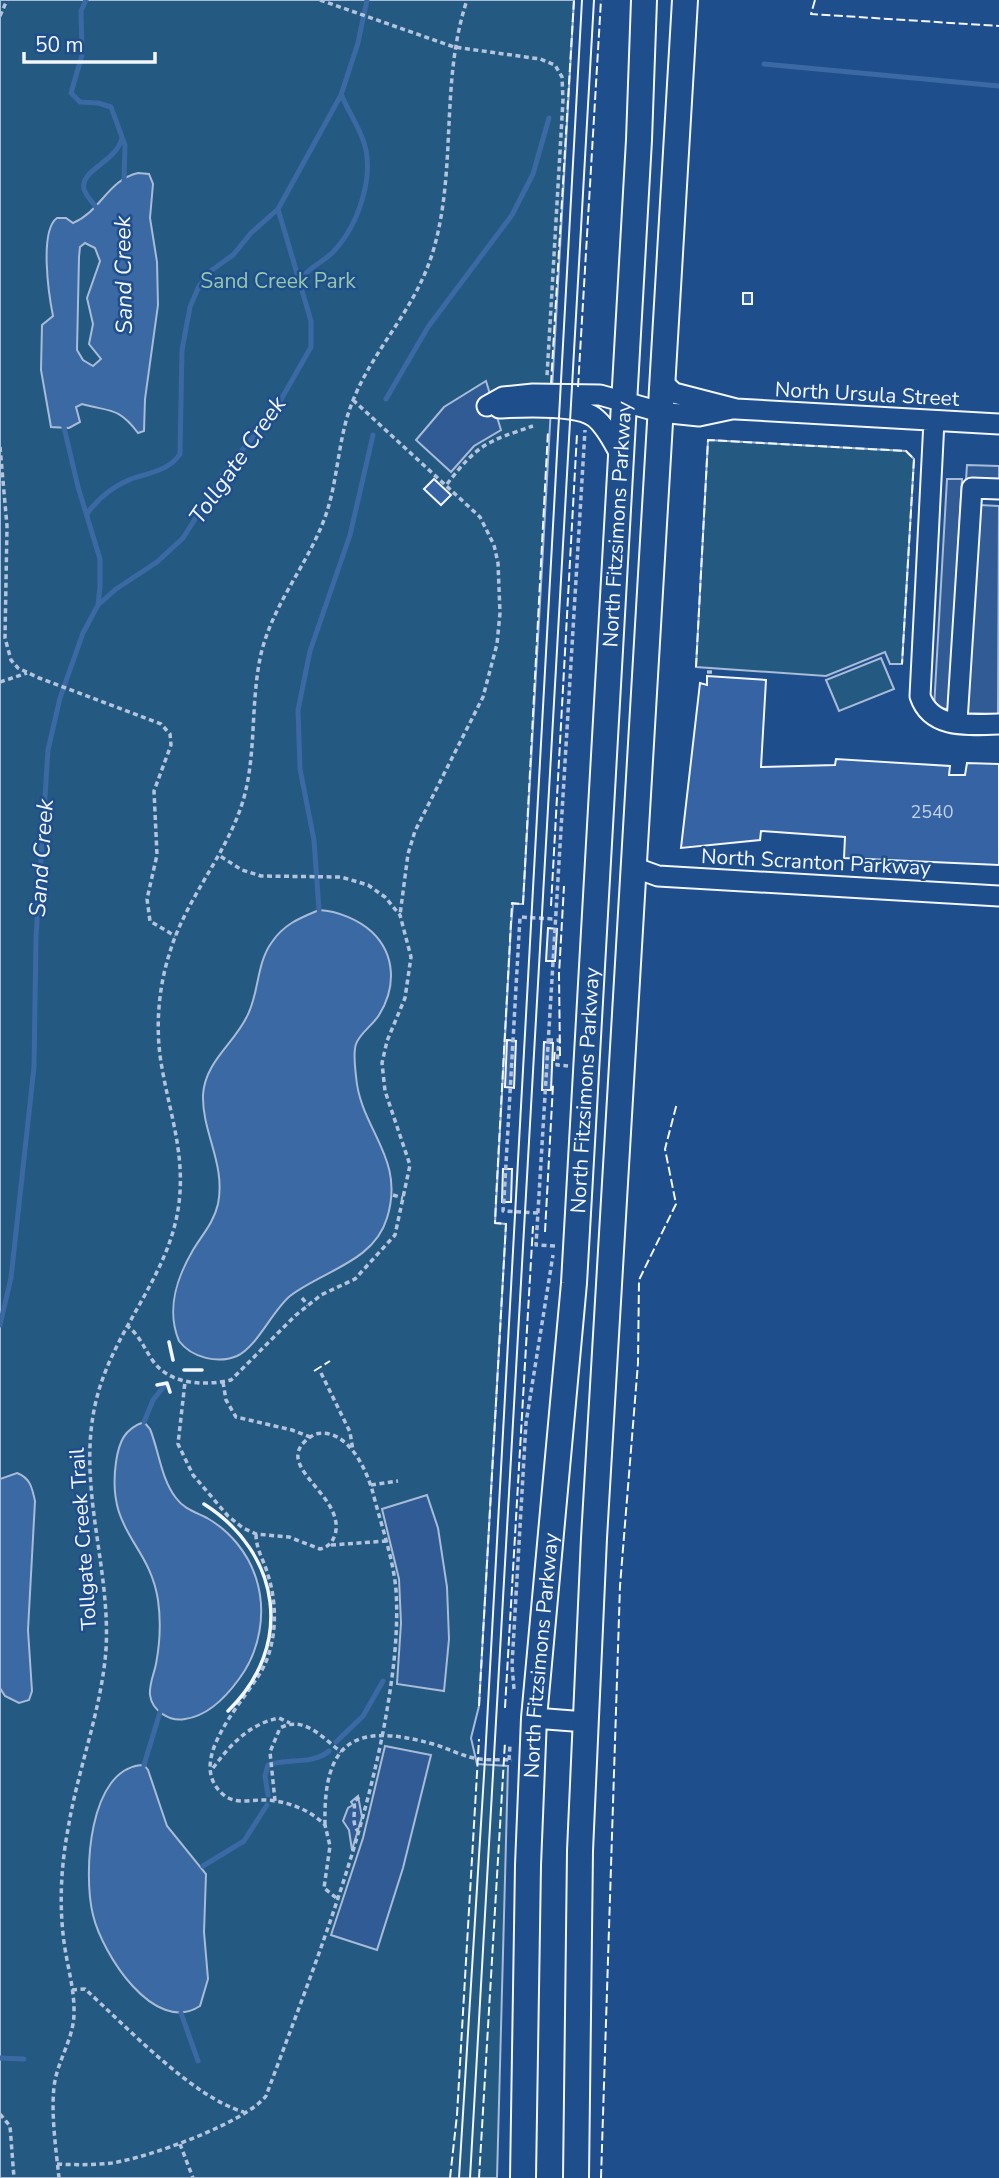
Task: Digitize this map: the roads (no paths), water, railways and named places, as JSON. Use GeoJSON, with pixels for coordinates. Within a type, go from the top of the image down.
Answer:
{"type":"FeatureCollection","features":[{"type":"Feature","properties":{"kind":"main road","name":"North Fitzsimons Parkway"},"geometry":{"type":"LineString","coordinates":[[523,2178],[528,1865],[534,1718],[574,1283],[644,0]]}},
{"type":"Feature","properties":{"kind":"main road","name":"North Fitzsimons Parkway"},"geometry":{"type":"LineString","coordinates":[[576,2178],[580,1852],[586,1722],[633,867],[685,0]]}},
{"type":"Feature","properties":{"kind":"street","name":"North Ursula Street"},"geometry":{"type":"LineString","coordinates":[[661,381],[674,393],[733,408],[999,424]]}},
{"type":"Feature","properties":{"kind":"street","name":"North Ursula Street"},"geometry":{"type":"LineString","coordinates":[[620,454],[606,430],[587,414],[487,406],[500,398],[520,394],[600,396],[660,412],[699,416],[733,408]]}},
{"type":"Feature","properties":{"kind":"street"},"geometry":{"type":"LineString","coordinates":[[934,421],[920,696],[925,709],[936,720],[999,724]]}},
{"type":"Feature","properties":{"kind":"street"},"geometry":{"type":"LineString","coordinates":[[957,722],[972,488],[999,489]]}},
{"type":"Feature","properties":{"kind":"street","name":"North Scranton Parkway"},"geometry":{"type":"LineString","coordinates":[[633,867],[658,876],[999,896]]}},
{"type":"Feature","properties":{"kind":"street"},"geometry":{"type":"LineString","coordinates":[[534,1718],[586,1722]]}},
{"type":"Feature","properties":{"kind":"water"},"geometry":{"type":"Polygon","coordinates":[[[138,173],[149,174],[153,184],[150,218],[157,262],[158,305],[145,399],[144,431],[138,433],[125,418],[113,411],[82,404],[76,407],[80,422],[69,428],[51,427],[41,370],[42,325],[53,316],[47,264],[51,225],[57,218],[66,218],[73,223],[83,218],[119,182],[138,173]],[[85,243],[80,247],[77,350],[83,360],[93,366],[101,359],[89,344],[93,324],[87,298],[100,261],[95,248],[85,243]]]}},
{"type":"Feature","properties":{"kind":"water"},"geometry":{"type":"Polygon","coordinates":[[[319,910],[341,914],[367,928],[380,941],[389,961],[391,983],[385,1005],[358,1040],[354,1056],[359,1095],[387,1161],[391,1178],[387,1218],[371,1245],[359,1255],[290,1296],[244,1351],[230,1358],[206,1358],[191,1352],[179,1341],[173,1318],[175,1295],[182,1272],[211,1223],[218,1204],[219,1175],[204,1109],[205,1083],[215,1061],[244,1023],[255,995],[263,958],[272,942],[287,926],[319,910]]]}},
{"type":"Feature","properties":{"kind":"water"},"geometry":{"type":"Polygon","coordinates":[[[144,1422],[150,1429],[164,1474],[176,1498],[186,1508],[207,1518],[231,1536],[243,1551],[256,1578],[261,1604],[257,1644],[246,1668],[216,1705],[185,1719],[168,1717],[151,1701],[150,1687],[159,1640],[158,1600],[153,1580],[117,1505],[115,1486],[119,1448],[127,1432],[144,1422]]]}},
{"type":"Feature","properties":{"kind":"water"},"geometry":{"type":"Polygon","coordinates":[[[17,1473],[30,1484],[35,1501],[28,1630],[32,1691],[29,1700],[19,1703],[5,1696],[0,1688],[0,1479],[17,1473]]]}},
{"type":"Feature","properties":{"kind":"water"},"geometry":{"type":"Polygon","coordinates":[[[144,1765],[167,1826],[206,1874],[204,1932],[208,1979],[200,2006],[183,2012],[165,2010],[148,2000],[133,1986],[119,1968],[98,1931],[90,1897],[90,1850],[101,1802],[111,1783],[125,1770],[144,1765]]]}},
{"type":"Feature","properties":{"kind":"waterway","name":"Sand Creek"},"geometry":{"type":"LineString","coordinates":[[86,0],[81,11],[82,55],[71,93],[80,102],[111,107],[125,145],[124,181]]}},
{"type":"Feature","properties":{"kind":"waterway","name":"Tollgate Creek"},"geometry":{"type":"LineString","coordinates":[[87,514],[112,489],[131,479],[164,468],[180,454],[182,350],[190,307],[199,286],[212,270],[233,255],[251,233],[278,209],[341,95],[358,43],[367,0]]}},
{"type":"Feature","properties":{"kind":"waterway"},"geometry":{"type":"LineString","coordinates":[[764,64],[999,86]]}},
{"type":"Feature","properties":{"kind":"waterway","name":"Tollgate Creek"},"geometry":{"type":"LineString","coordinates":[[300,280],[342,241],[357,214],[366,184],[363,140],[342,96]]}},
{"type":"Feature","properties":{"kind":"waterway"},"geometry":{"type":"LineString","coordinates":[[386,399],[428,327],[512,215],[533,174],[549,118]]}},
{"type":"Feature","properties":{"kind":"waterway","name":"Sand Creek"},"geometry":{"type":"LineString","coordinates":[[99,212],[85,192],[84,182],[87,176],[113,154],[122,138]]}},
{"type":"Feature","properties":{"kind":"waterway","name":"Tollgate Creek"},"geometry":{"type":"LineString","coordinates":[[98,605],[116,589],[157,562],[183,538],[226,470],[275,410],[311,347],[311,321],[278,209]]}},
{"type":"Feature","properties":{"kind":"waterway","name":"Sand Creek"},"geometry":{"type":"LineString","coordinates":[[0,1325],[11,1278],[34,1067],[36,937],[48,750],[60,698],[83,633],[98,605],[100,587],[100,559],[78,487],[63,423]]}},
{"type":"Feature","properties":{"kind":"waterway"},"geometry":{"type":"LineString","coordinates":[[319,910],[314,840],[300,769],[298,710],[310,651],[350,535],[373,435]]}},
{"type":"Feature","properties":{"kind":"waterway"},"geometry":{"type":"LineString","coordinates":[[144,1422],[153,1400],[165,1385]]}},
{"type":"Feature","properties":{"kind":"waterway"},"geometry":{"type":"LineString","coordinates":[[336,1742],[363,1716],[383,1681]]}},
{"type":"Feature","properties":{"kind":"waterway"},"geometry":{"type":"LineString","coordinates":[[144,1765],[160,1712]]}},
{"type":"Feature","properties":{"kind":"waterway"},"geometry":{"type":"LineString","coordinates":[[268,1795],[265,1776],[268,1765],[308,1760],[329,1751]]}},
{"type":"Feature","properties":{"kind":"waterway"},"geometry":{"type":"LineString","coordinates":[[203,1866],[244,1841],[267,1805]]}},
{"type":"Feature","properties":{"kind":"waterway"},"geometry":{"type":"LineString","coordinates":[[181,2013],[198,2061]]}},
{"type":"Feature","properties":{"kind":"waterway"},"geometry":{"type":"LineString","coordinates":[[0,2058],[24,2059]]}},
{"type":"Feature","properties":{"kind":"tram line"},"geometry":{"type":"LineString","coordinates":[[459,2178],[485,1759],[582,0]]}},
{"type":"Feature","properties":{"kind":"tram line"},"geometry":{"type":"LineString","coordinates":[[470,2178],[594,0]]}},
{"type":"Feature","properties":{"kind":"park label","name":"Sand Creek Park"},"geometry":{"type":"Point","coordinates":[278,281]}}]}
